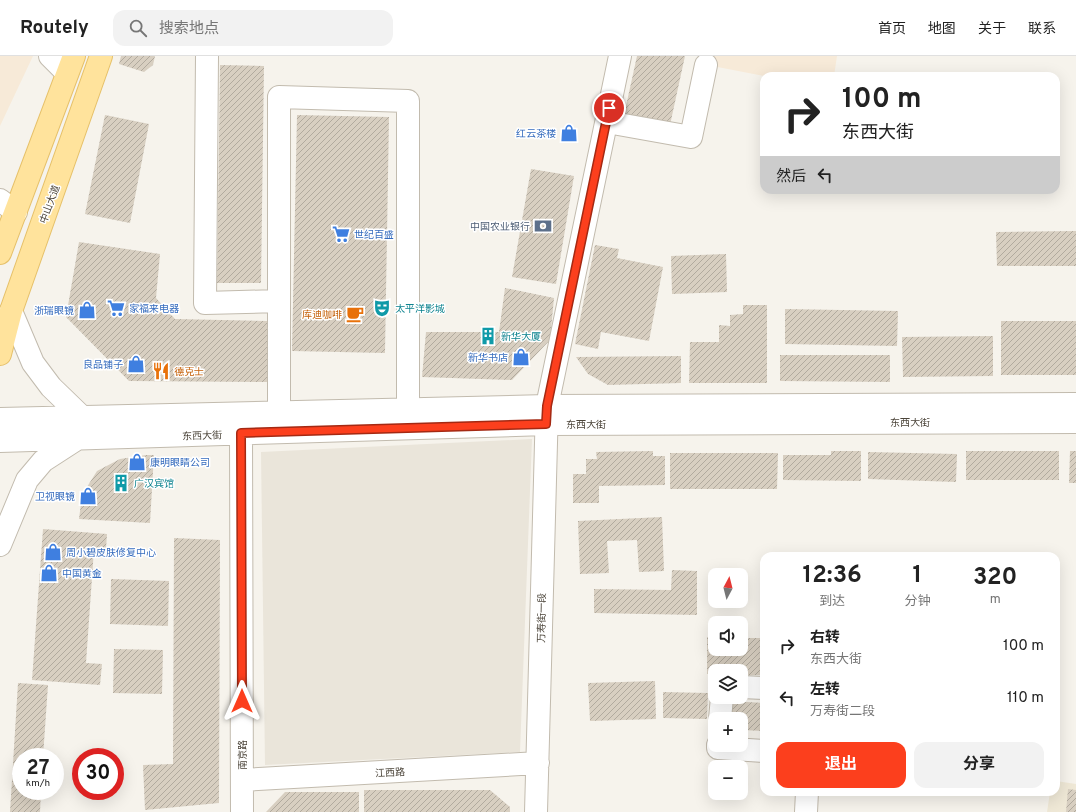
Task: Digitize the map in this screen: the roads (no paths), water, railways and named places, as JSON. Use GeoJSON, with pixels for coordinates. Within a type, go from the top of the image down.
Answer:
{"type":"FeatureCollection","features":[{"type":"Feature","properties":{"kind":"main road","name":"中山大道"},"geometry":{"type":"LineString","coordinates":[[0,354],[11,311],[101,56]]}},
{"type":"Feature","properties":{"kind":"main road"},"geometry":{"type":"LineString","coordinates":[[0,253],[8,206],[71,65]]}},
{"type":"Feature","properties":{"kind":"street"},"geometry":{"type":"LineString","coordinates":[[50,56],[71,65]]}},
{"type":"Feature","properties":{"kind":"street"},"geometry":{"type":"LineString","coordinates":[[207,56],[205,303],[279,301]]}},
{"type":"Feature","properties":{"kind":"street","name":"万寿街一段"},"geometry":{"type":"LineString","coordinates":[[536,812],[546,415],[620,56]]}},
{"type":"Feature","properties":{"kind":"street"},"geometry":{"type":"LineString","coordinates":[[607,122],[691,137],[706,65]]}},
{"type":"Feature","properties":{"kind":"street"},"geometry":{"type":"LineString","coordinates":[[279,412],[279,97],[408,101],[408,405]]}},
{"type":"Feature","properties":{"kind":"street"},"geometry":{"type":"LineString","coordinates":[[11,311],[33,363],[51,387],[82,417]]}},
{"type":"Feature","properties":{"kind":"street","name":"东西大街"},"geometry":{"type":"LineString","coordinates":[[0,441],[241,433],[546,415],[1076,404]]}},
{"type":"Feature","properties":{"kind":"street","name":"东西大街"},"geometry":{"type":"LineString","coordinates":[[0,419],[279,412],[1076,422]]}},
{"type":"Feature","properties":{"kind":"street","name":"南京路"},"geometry":{"type":"LineString","coordinates":[[241,433],[242,812]]}},
{"type":"Feature","properties":{"kind":"street"},"geometry":{"type":"LineString","coordinates":[[0,544],[27,480],[43,461],[78,439]]}},
{"type":"Feature","properties":{"kind":"street"},"geometry":{"type":"LineString","coordinates":[[748,687],[760,688]]}},
{"type":"Feature","properties":{"kind":"street"},"geometry":{"type":"LineString","coordinates":[[748,751],[760,752]]}},
{"type":"Feature","properties":{"kind":"street","name":"江西路"},"geometry":{"type":"LineString","coordinates":[[242,780],[538,763]]}},
{"type":"Feature","properties":{"kind":"street"},"geometry":{"type":"LineString","coordinates":[[806,812],[807,796]]}},
{"type":"Feature","properties":{"kind":"place","name":"红云茶楼"},"geometry":{"type":"Point","coordinates":[569,133]}},
{"type":"Feature","properties":{"kind":"place","name":"中国农业银行"},"geometry":{"type":"Point","coordinates":[543,226]}},
{"type":"Feature","properties":{"kind":"place","name":"世纪百盛"},"geometry":{"type":"Point","coordinates":[341,234]}},
{"type":"Feature","properties":{"kind":"place","name":"家福来电器"},"geometry":{"type":"Point","coordinates":[116,308]}},
{"type":"Feature","properties":{"kind":"place","name":"太平洋影城"},"geometry":{"type":"Point","coordinates":[382,308]}},
{"type":"Feature","properties":{"kind":"place","name":"浙瑞眼镜"},"geometry":{"type":"Point","coordinates":[87,310]}},
{"type":"Feature","properties":{"kind":"place","name":"库迪咖啡"},"geometry":{"type":"Point","coordinates":[355,314]}},
{"type":"Feature","properties":{"kind":"place","name":"新华大厦"},"geometry":{"type":"Point","coordinates":[488,336]}},
{"type":"Feature","properties":{"kind":"place","name":"新华书店"},"geometry":{"type":"Point","coordinates":[521,357]}},
{"type":"Feature","properties":{"kind":"place","name":"良品铺子"},"geometry":{"type":"Point","coordinates":[136,364]}},
{"type":"Feature","properties":{"kind":"place","name":"德克士"},"geometry":{"type":"Point","coordinates":[161,371]}},
{"type":"Feature","properties":{"kind":"place","name":"康明眼睛公司"},"geometry":{"type":"Point","coordinates":[137,462]}},
{"type":"Feature","properties":{"kind":"place","name":"广汉宾馆"},"geometry":{"type":"Point","coordinates":[121,483]}},
{"type":"Feature","properties":{"kind":"place","name":"卫视眼镜"},"geometry":{"type":"Point","coordinates":[88,496]}},
{"type":"Feature","properties":{"kind":"place","name":"周小碧皮肤修复中心"},"geometry":{"type":"Point","coordinates":[53,552]}},
{"type":"Feature","properties":{"kind":"place","name":"中国黄金"},"geometry":{"type":"Point","coordinates":[49,573]}}]}
